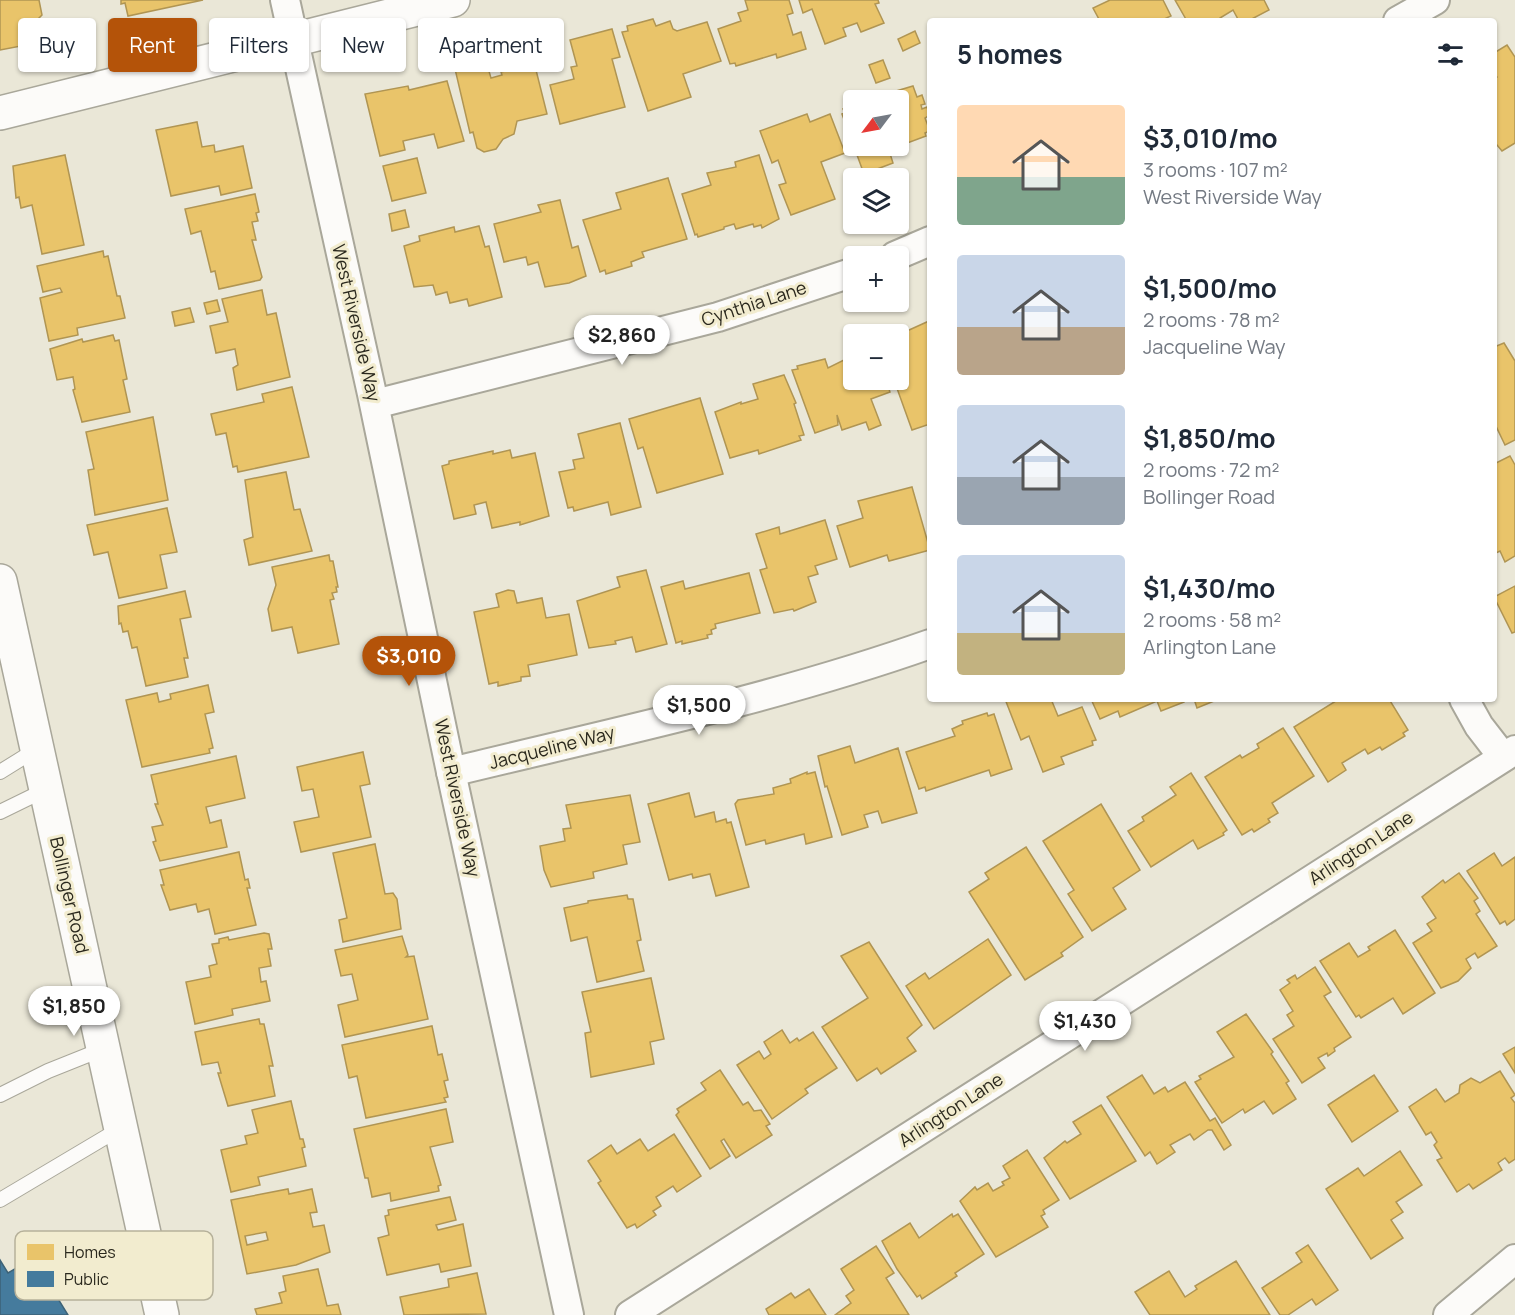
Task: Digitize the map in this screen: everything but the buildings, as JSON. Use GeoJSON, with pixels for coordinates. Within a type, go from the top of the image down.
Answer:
{"type":"FeatureCollection","features":[{"type":"Feature","properties":{"kind":"main road"},"geometry":{"type":"LineString","coordinates":[[309,37],[453,0]]}},
{"type":"Feature","properties":{"kind":"main road"},"geometry":{"type":"LineString","coordinates":[[0,113],[209,62]]}},
{"type":"Feature","properties":{"kind":"main road","name":"Bollinger Road"},"geometry":{"type":"LineString","coordinates":[[0,581],[144,1231]]}},
{"type":"Feature","properties":{"kind":"main road","name":"Bollinger Road"},"geometry":{"type":"LineString","coordinates":[[159,1300],[162,1315]]}},
{"type":"Feature","properties":{"kind":"street","name":"West Riverside Way"},"geometry":{"type":"LineString","coordinates":[[285,0],[289,18]]}},
{"type":"Feature","properties":{"kind":"street"},"geometry":{"type":"LineString","coordinates":[[1403,18],[1435,0]]}},
{"type":"Feature","properties":{"kind":"street","name":"West Riverside Way"},"geometry":{"type":"LineString","coordinates":[[301,72],[375,404],[451,772],[569,1315]]}},
{"type":"Feature","properties":{"kind":"street"},"geometry":{"type":"LineString","coordinates":[[909,250],[927,242]]}},
{"type":"Feature","properties":{"kind":"street","name":"Cynthia Lane"},"geometry":{"type":"LineString","coordinates":[[375,404],[718,317],[843,276]]}},
{"type":"Feature","properties":{"kind":"street","name":"Jacqueline Way"},"geometry":{"type":"LineString","coordinates":[[451,772],[674,718],[880,661],[927,645]]}},
{"type":"Feature","properties":{"kind":"street"},"geometry":{"type":"LineString","coordinates":[[1466,702],[1479,726],[1509,754]]}},
{"type":"Feature","properties":{"kind":"street","name":"Arlington Lane"},"geometry":{"type":"LineString","coordinates":[[630,1315],[1509,754]]}},
{"type":"Feature","properties":{"kind":"street"},"geometry":{"type":"LineString","coordinates":[[1448,1315],[1515,1260]]}},
{"type":"Feature","properties":{"kind":"lane"},"geometry":{"type":"LineString","coordinates":[[0,772],[37,749]]}},
{"type":"Feature","properties":{"kind":"lane"},"geometry":{"type":"LineString","coordinates":[[0,812],[45,790]]}},
{"type":"Feature","properties":{"kind":"lane"},"geometry":{"type":"LineString","coordinates":[[0,1095],[48,1071],[103,1049]]}},
{"type":"Feature","properties":{"kind":"lane"},"geometry":{"type":"LineString","coordinates":[[0,1200],[121,1128]]}}]}
